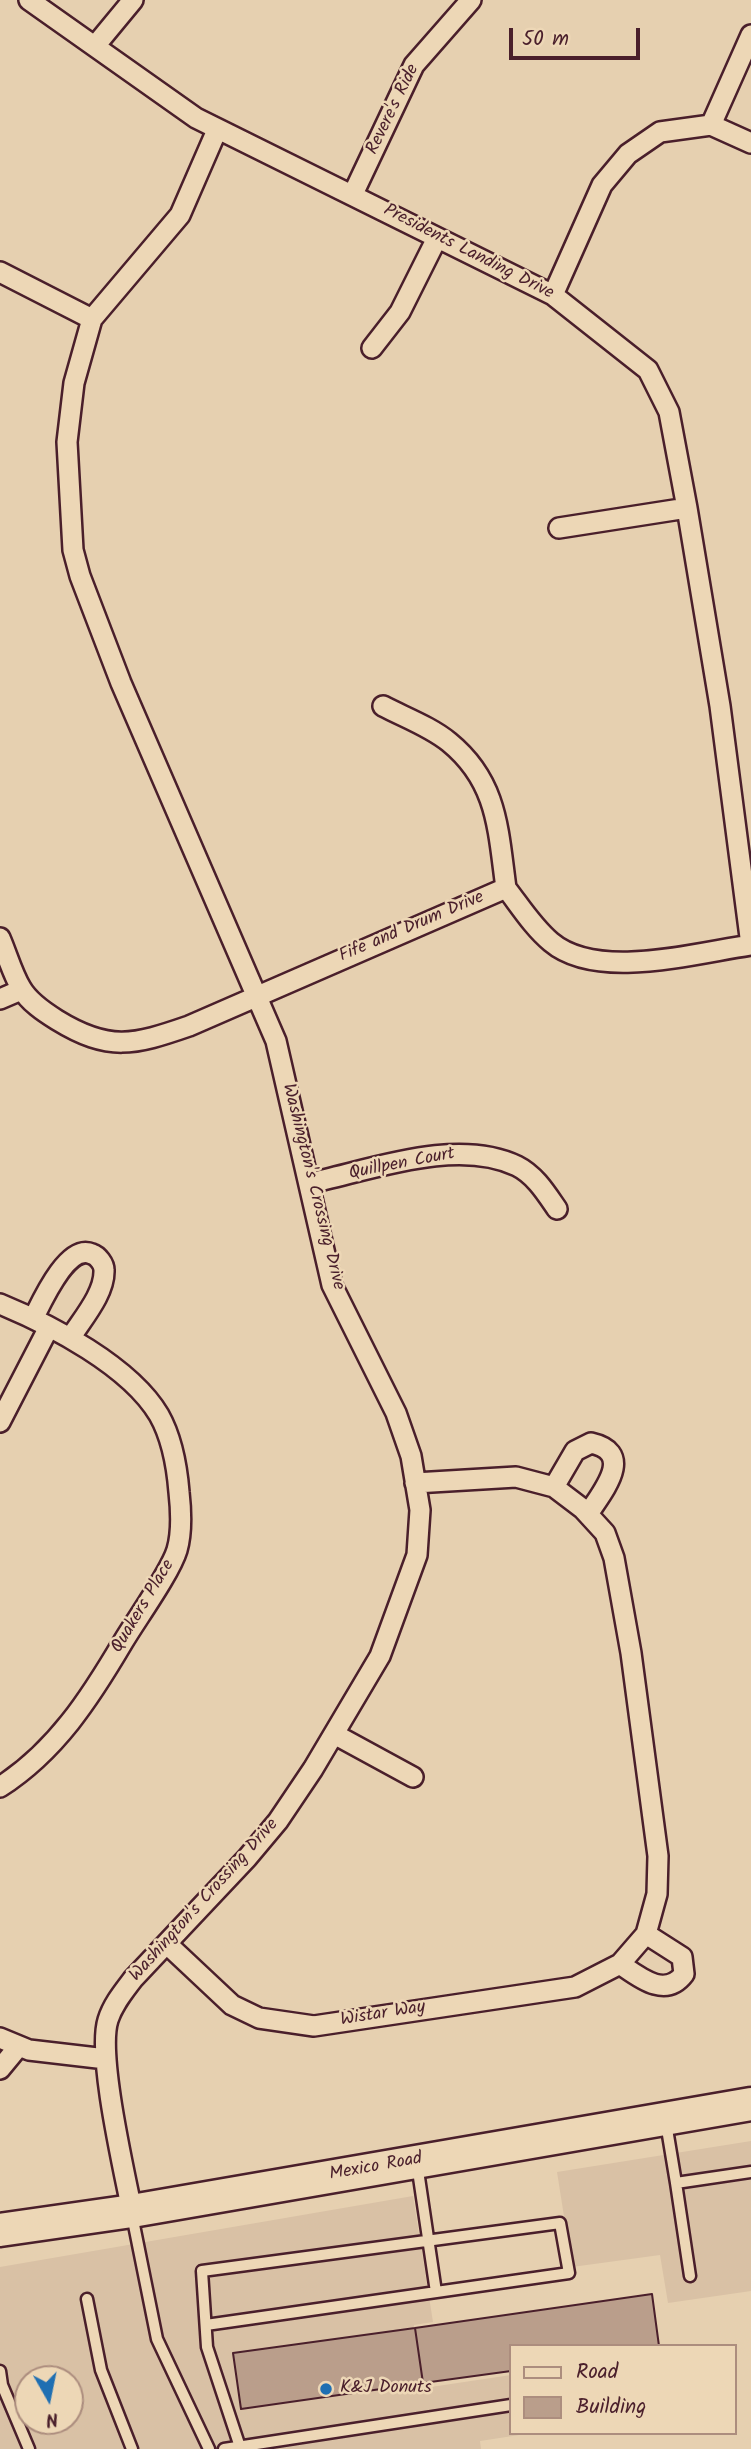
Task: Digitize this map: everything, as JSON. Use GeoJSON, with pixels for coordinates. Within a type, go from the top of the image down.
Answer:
{"type":"FeatureCollection","features":[{"type":"Feature","properties":{"kind":"main road","name":"Mexico Road"},"geometry":{"type":"LineString","coordinates":[[0,2230],[132,2211],[751,2104]]}},
{"type":"Feature","properties":{"kind":"street","name":"Presidents Landing Drive"},"geometry":{"type":"LineString","coordinates":[[29,0],[218,130],[353,194],[553,295],[648,370],[669,412],[687,508],[720,706],[751,945]]}},
{"type":"Feature","properties":{"kind":"street"},"geometry":{"type":"LineString","coordinates":[[95,46],[133,0]]}},
{"type":"Feature","properties":{"kind":"street","name":"Revere's Ride"},"geometry":{"type":"LineString","coordinates":[[353,194],[414,65],[471,0]]}},
{"type":"Feature","properties":{"kind":"street"},"geometry":{"type":"LineString","coordinates":[[711,125],[751,35]]}},
{"type":"Feature","properties":{"kind":"street"},"geometry":{"type":"LineString","coordinates":[[553,295],[602,185],[628,153],[660,132],[711,125],[751,143]]}},
{"type":"Feature","properties":{"kind":"street","name":"Washington's Crossing Drive"},"geometry":{"type":"LineString","coordinates":[[132,2211],[106,2059],[107,2021],[119,1997],[278,1821],[334,1734],[380,1656],[412,1573],[417,1555],[420,1510],[411,1456],[396,1413],[332,1284],[276,1041],[121,683],[80,576],[73,550],[67,442],[74,383],[92,319],[180,215],[218,130]]}},
{"type":"Feature","properties":{"kind":"street"},"geometry":{"type":"LineString","coordinates":[[372,348],[400,312],[437,238]]}},
{"type":"Feature","properties":{"kind":"street"},"geometry":{"type":"LineString","coordinates":[[0,272],[92,319]]}},
{"type":"Feature","properties":{"kind":"street"},"geometry":{"type":"LineString","coordinates":[[559,528],[687,508]]}},
{"type":"Feature","properties":{"kind":"street"},"geometry":{"type":"LineString","coordinates":[[383,706],[447,741],[476,768],[497,817],[506,888]]}},
{"type":"Feature","properties":{"kind":"street","name":"Fife and Drum Drive"},"geometry":{"type":"LineString","coordinates":[[21,990],[42,1012],[96,1041],[119,1043],[163,1035],[506,888],[538,930],[553,944],[575,955],[611,963],[751,945]]}},
{"type":"Feature","properties":{"kind":"street"},"geometry":{"type":"LineString","coordinates":[[0,938],[21,990],[0,999]]}},
{"type":"Feature","properties":{"kind":"street","name":"Quillpen Court"},"geometry":{"type":"LineString","coordinates":[[310,1184],[420,1159],[463,1153],[492,1157],[519,1167],[540,1184],[556,1209]]}},
{"type":"Feature","properties":{"kind":"street"},"geometry":{"type":"LineString","coordinates":[[0,1422],[42,1322],[49,1286],[68,1261],[81,1253],[92,1254],[103,1264],[105,1272],[99,1293],[71,1337]]}},
{"type":"Feature","properties":{"kind":"street","name":"Quakers Place"},"geometry":{"type":"LineString","coordinates":[[0,1304],[71,1337],[122,1375],[159,1415],[177,1465],[181,1509],[177,1551],[88,1700],[56,1741],[0,1787]]}},
{"type":"Feature","properties":{"kind":"street"},"geometry":{"type":"LineString","coordinates":[[554,1487],[575,1451],[591,1443],[603,1446],[613,1458],[614,1472],[588,1514]]}},
{"type":"Feature","properties":{"kind":"street","name":"Wistar Way"},"geometry":{"type":"LineString","coordinates":[[167,1944],[211,1988],[233,2005],[259,2018],[314,2026],[575,1987],[620,1964],[646,1934],[657,1894],[658,1856],[633,1666],[614,1558],[604,1533],[588,1514],[554,1487],[516,1477],[415,1483]]}},
{"type":"Feature","properties":{"kind":"street"},"geometry":{"type":"LineString","coordinates":[[334,1734],[412,1777]]}},
{"type":"Feature","properties":{"kind":"street"},"geometry":{"type":"LineString","coordinates":[[620,1964],[657,1986],[669,1986],[680,1980],[684,1974],[682,1957],[646,1934]]}},
{"type":"Feature","properties":{"kind":"street"},"geometry":{"type":"LineString","coordinates":[[0,2038],[29,2050],[106,2059]]}},
{"type":"Feature","properties":{"kind":"street"},"geometry":{"type":"LineString","coordinates":[[0,2069],[19,2046]]}},
{"type":"Feature","properties":{"kind":"lane"},"geometry":{"type":"LineString","coordinates":[[665,2118],[690,2276]]}},
{"type":"Feature","properties":{"kind":"lane"},"geometry":{"type":"LineString","coordinates":[[416,2161],[436,2292]]}},
{"type":"Feature","properties":{"kind":"lane"},"geometry":{"type":"LineString","coordinates":[[676,2183],[751,2172]]}},
{"type":"Feature","properties":{"kind":"lane"},"geometry":{"type":"LineString","coordinates":[[132,2211],[157,2339],[209,2449]]}},
{"type":"Feature","properties":{"kind":"lane"},"geometry":{"type":"LineString","coordinates":[[206,2325],[569,2273],[560,2223],[429,2238],[202,2272],[207,2347],[240,2447]]}},
{"type":"Feature","properties":{"kind":"lane"},"geometry":{"type":"LineString","coordinates":[[87,2299],[101,2370],[132,2449]]}},
{"type":"Feature","properties":{"kind":"lane"},"geometry":{"type":"LineString","coordinates":[[0,2371],[2,2385],[29,2449]]}},
{"type":"Feature","properties":{"kind":"lane"},"geometry":{"type":"LineString","coordinates":[[224,2449],[510,2405]]}},
{"type":"Feature","properties":{"kind":"shaded area"},"geometry":{"type":"Polygon","coordinates":[[[751,2141],[751,2291],[668,2303],[660,2255],[572,2267],[557,2172],[751,2141]]]}},
{"type":"Feature","properties":{"kind":"shaded area"},"geometry":{"type":"Polygon","coordinates":[[[413,2196],[433,2322],[414,2325],[424,2388],[510,2375],[510,2435],[519,2435],[480,2441],[481,2449],[0,2449],[0,2267],[413,2196]]]}},
{"type":"Feature","properties":{"kind":"building"},"geometry":{"type":"Polygon","coordinates":[[[652,2294],[659,2344],[510,2344],[510,2371],[423,2383],[415,2328],[652,2294]]]}},
{"type":"Feature","properties":{"kind":"building"},"geometry":{"type":"Polygon","coordinates":[[[415,2328],[423,2383],[241,2409],[233,2353],[415,2328]]]}},
{"type":"Feature","properties":{"kind":"place","name":"K&J Donuts"},"geometry":{"type":"Point","coordinates":[326,2389]}}]}
